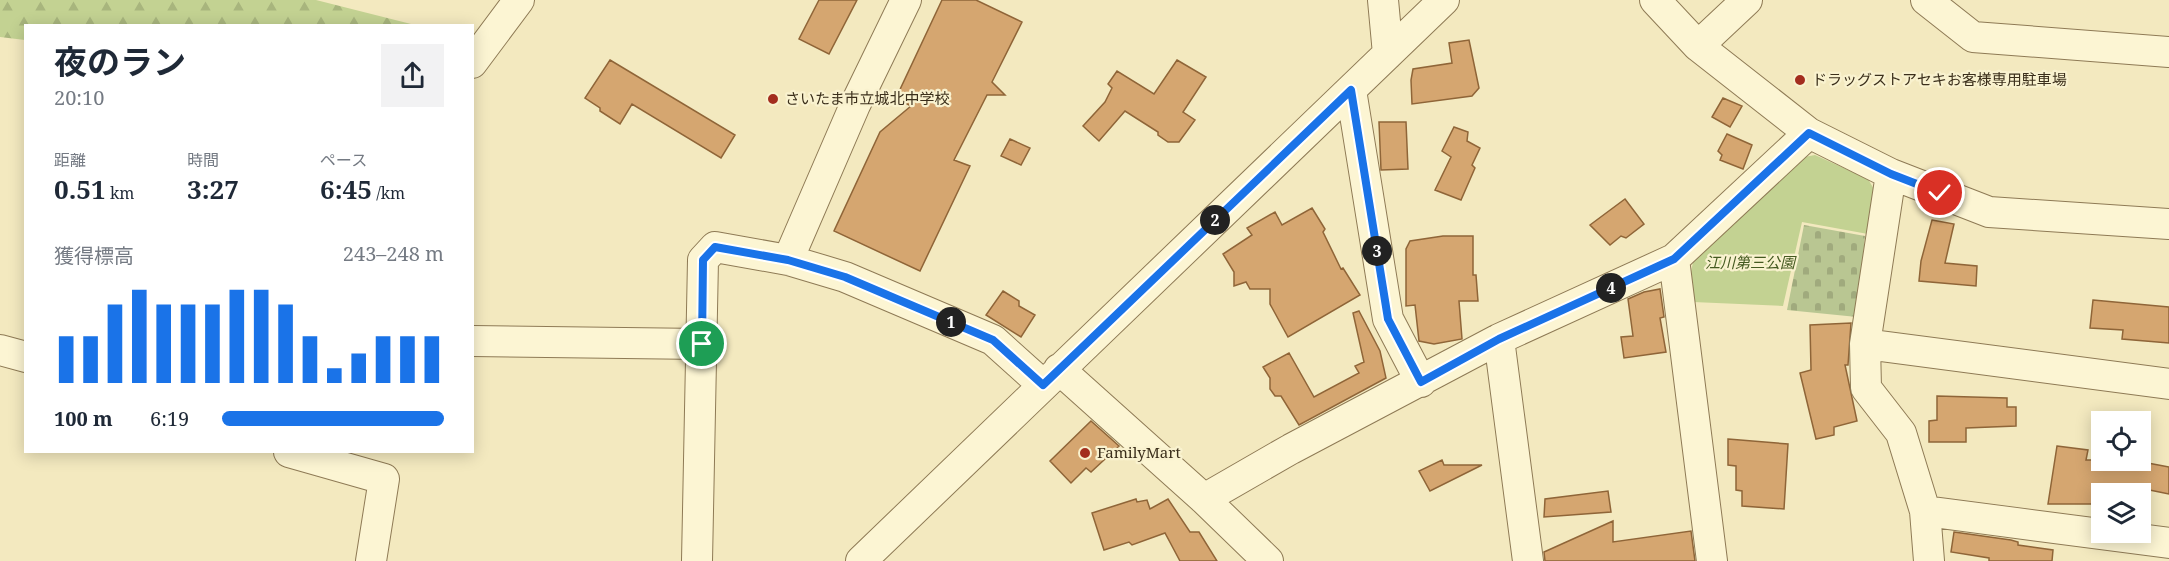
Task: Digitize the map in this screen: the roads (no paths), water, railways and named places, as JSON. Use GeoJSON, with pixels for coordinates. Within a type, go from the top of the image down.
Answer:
{"type":"FeatureCollection","features":[{"type":"Feature","properties":{"kind":"street"},"geometry":{"type":"LineString","coordinates":[[474,60],[519,0]]}},
{"type":"Feature","properties":{"kind":"street"},"geometry":{"type":"LineString","coordinates":[[788,260],[855,105],[906,0]]}},
{"type":"Feature","properties":{"kind":"street"},"geometry":{"type":"LineString","coordinates":[[1383,0],[1388,54]]}},
{"type":"Feature","properties":{"kind":"street"},"geometry":{"type":"LineString","coordinates":[[861,561],[1444,0]]}},
{"type":"Feature","properties":{"kind":"street"},"geometry":{"type":"LineString","coordinates":[[1654,0],[1698,46],[1809,133],[1891,174],[1989,212],[2169,224]]}},
{"type":"Feature","properties":{"kind":"street"},"geometry":{"type":"LineString","coordinates":[[1698,46],[1747,0]]}},
{"type":"Feature","properties":{"kind":"street"},"geometry":{"type":"LineString","coordinates":[[1926,0],[1973,36],[2169,52]]}},
{"type":"Feature","properties":{"kind":"street"},"geometry":{"type":"LineString","coordinates":[[1351,90],[1388,319],[1421,382]]}},
{"type":"Feature","properties":{"kind":"street"},"geometry":{"type":"LineString","coordinates":[[1204,499],[1291,449],[1499,339],[1674,259],[1809,133]]}},
{"type":"Feature","properties":{"kind":"street"},"geometry":{"type":"LineString","coordinates":[[1891,174],[1865,344],[1866,388],[1901,433],[1925,511],[1929,561]]}},
{"type":"Feature","properties":{"kind":"street"},"geometry":{"type":"LineString","coordinates":[[697,561],[703,260],[715,247],[788,260],[845,277],[993,340],[1051,377],[1204,499],[1268,561]]}},
{"type":"Feature","properties":{"kind":"street"},"geometry":{"type":"LineString","coordinates":[[1674,259],[1712,561]]}},
{"type":"Feature","properties":{"kind":"street"},"geometry":{"type":"LineString","coordinates":[[1499,339],[1528,561]]}},
{"type":"Feature","properties":{"kind":"street"},"geometry":{"type":"LineString","coordinates":[[474,341],[702,344]]}},
{"type":"Feature","properties":{"kind":"street"},"geometry":{"type":"LineString","coordinates":[[1865,344],[2169,384]]}},
{"type":"Feature","properties":{"kind":"street"},"geometry":{"type":"LineString","coordinates":[[0,350],[24,356]]}},
{"type":"Feature","properties":{"kind":"street"},"geometry":{"type":"LineString","coordinates":[[292,453],[384,480],[372,561]]}},
{"type":"Feature","properties":{"kind":"street"},"geometry":{"type":"LineString","coordinates":[[1925,511],[2169,543]]}},
{"type":"Feature","properties":{"kind":"place","name":"ドラッグストアセキお客様専用駐車場"},"geometry":{"type":"Point","coordinates":[1800,80]}},
{"type":"Feature","properties":{"kind":"place","name":"さいたま市立城北中学校"},"geometry":{"type":"Point","coordinates":[773,99]}},
{"type":"Feature","properties":{"kind":"place","name":"FamilyMart"},"geometry":{"type":"Point","coordinates":[1085,453]}},
{"type":"Feature","properties":{"kind":"park label","name":"江川第三公園"},"geometry":{"type":"Point","coordinates":[1750,263]}}]}
